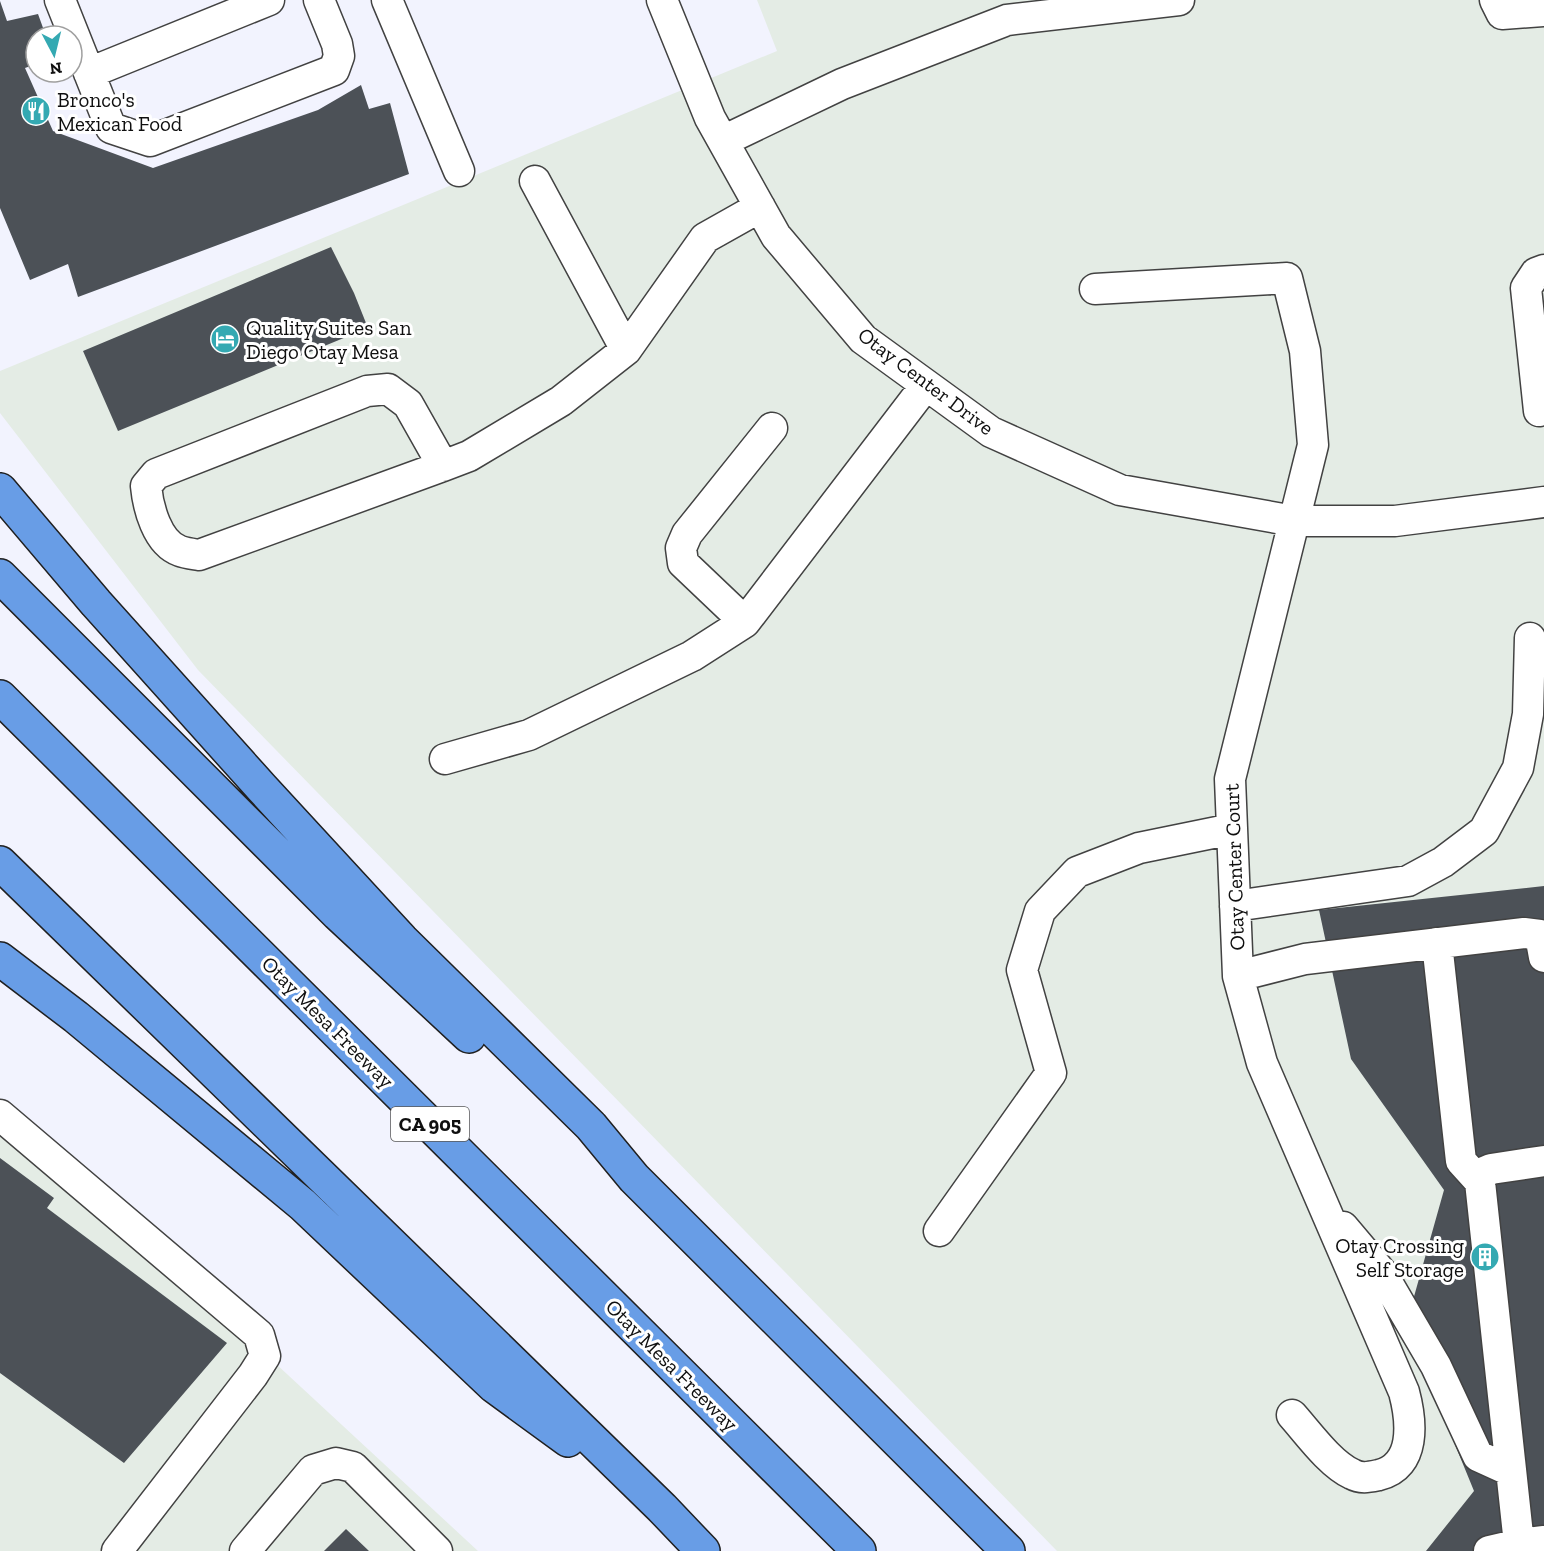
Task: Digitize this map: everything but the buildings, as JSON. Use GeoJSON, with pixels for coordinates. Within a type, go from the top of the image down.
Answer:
{"type":"FeatureCollection","features":[{"type":"Feature","properties":{"kind":"highway"},"geometry":{"type":"LineString","coordinates":[[0,490],[96,603],[395,931],[591,1126],[634,1178],[1008,1551]]}},
{"type":"Feature","properties":{"kind":"highway"},"geometry":{"type":"LineString","coordinates":[[0,576],[338,914],[580,1140],[634,1178]]}},
{"type":"Feature","properties":{"kind":"highway","name":"Otay Mesa Freeway"},"geometry":{"type":"LineString","coordinates":[[0,697],[860,1551]]}},
{"type":"Feature","properties":{"kind":"highway"},"geometry":{"type":"LineString","coordinates":[[0,863],[662,1508],[703,1551]]}},
{"type":"Feature","properties":{"kind":"highway"},"geometry":{"type":"LineString","coordinates":[[0,959],[75,1017],[303,1205],[494,1386],[662,1508]]}},
{"type":"Feature","properties":{"kind":"street"},"geometry":{"type":"LineString","coordinates":[[60,0],[111,128],[150,141],[334,70],[339,56],[324,2]]}},
{"type":"Feature","properties":{"kind":"street"},"geometry":{"type":"LineString","coordinates":[[89,73],[269,0]]}},
{"type":"Feature","properties":{"kind":"street"},"geometry":{"type":"LineString","coordinates":[[387,0],[459,171]]}},
{"type":"Feature","properties":{"kind":"street","name":"Otay Center Drive"},"geometry":{"type":"LineString","coordinates":[[662,0],[710,118],[776,236],[863,339],[990,432],[1120,490],[1293,521],[1395,521],[1544,502]]}},
{"type":"Feature","properties":{"kind":"street"},"geometry":{"type":"LineString","coordinates":[[723,141],[842,84],[1007,20],[1179,0]]}},
{"type":"Feature","properties":{"kind":"street"},"geometry":{"type":"LineString","coordinates":[[1495,0],[1502,14],[1544,11]]}},
{"type":"Feature","properties":{"kind":"street"},"geometry":{"type":"LineString","coordinates":[[535,181],[626,350]]}},
{"type":"Feature","properties":{"kind":"street"},"geometry":{"type":"LineString","coordinates":[[443,466],[408,404],[388,388],[367,391],[156,474],[146,486],[148,503],[164,540],[178,551],[199,555],[443,466],[469,456],[561,401],[626,350],[705,238],[760,207]]}},
{"type":"Feature","properties":{"kind":"street"},"geometry":{"type":"LineString","coordinates":[[1539,411],[1526,288],[1536,273],[1544,270]]}},
{"type":"Feature","properties":{"kind":"street","name":"Otay Center Court"},"geometry":{"type":"LineString","coordinates":[[1095,289],[1287,278],[1305,351],[1313,445],[1230,779],[1238,976],[1262,1063],[1404,1392],[1410,1434],[1404,1459],[1386,1473],[1367,1478],[1351,1474],[1324,1451],[1292,1415]]}},
{"type":"Feature","properties":{"kind":"street"},"geometry":{"type":"LineString","coordinates":[[445,759],[529,735],[692,656],[745,622],[926,385]]}},
{"type":"Feature","properties":{"kind":"street"},"geometry":{"type":"LineString","coordinates":[[745,622],[683,563],[681,548],[687,534],[771,428]]}},
{"type":"Feature","properties":{"kind":"street"},"geometry":{"type":"LineString","coordinates":[[1235,906],[1408,881],[1443,862],[1484,831],[1518,768],[1528,714],[1530,638]]}},
{"type":"Feature","properties":{"kind":"street"},"geometry":{"type":"LineString","coordinates":[[939,1231],[1051,1073],[1022,970],[1040,911],[1077,872],[1139,848],[1232,829]]}},
{"type":"Feature","properties":{"kind":"street"},"geometry":{"type":"LineString","coordinates":[[1238,976],[1305,959],[1524,933],[1540,935],[1544,957]]}},
{"type":"Feature","properties":{"kind":"street"},"geometry":{"type":"LineString","coordinates":[[1437,943],[1461,1161],[1480,1182]]}},
{"type":"Feature","properties":{"kind":"street"},"geometry":{"type":"LineString","coordinates":[[0,1114],[259,1335],[265,1356],[253,1375],[117,1551]]}},
{"type":"Feature","properties":{"kind":"street"},"geometry":{"type":"LineString","coordinates":[[1489,1551],[1532,1545],[1511,1471],[1480,1182],[1484,1172],[1491,1169],[1544,1161]]}},
{"type":"Feature","properties":{"kind":"street"},"geometry":{"type":"LineString","coordinates":[[1324,1204],[1382,1272],[1436,1366],[1478,1456],[1511,1471]]}},
{"type":"Feature","properties":{"kind":"street"},"geometry":{"type":"LineString","coordinates":[[245,1551],[313,1470],[336,1463],[353,1467],[437,1551]]}},
{"type":"Feature","properties":{"kind":"shaded area"},"geometry":{"type":"Polygon","coordinates":[[[757,0],[1544,0],[1544,1551],[1057,1551],[198,670],[0,413],[0,371],[777,51],[757,0]]]}},
{"type":"Feature","properties":{"kind":"shaded area"},"geometry":{"type":"Polygon","coordinates":[[[0,1108],[478,1551],[0,1551],[0,1108]]]}},
{"type":"Feature","properties":{"kind":"place","name":"Bronco's Mexican Food"},"geometry":{"type":"Point","coordinates":[36,111]}},
{"type":"Feature","properties":{"kind":"place","name":"Quality Suites San Diego Otay Mesa"},"geometry":{"type":"Point","coordinates":[225,339]}},
{"type":"Feature","properties":{"kind":"place","name":"Otay Crossing Self Storage"},"geometry":{"type":"Point","coordinates":[1485,1257]}}]}
